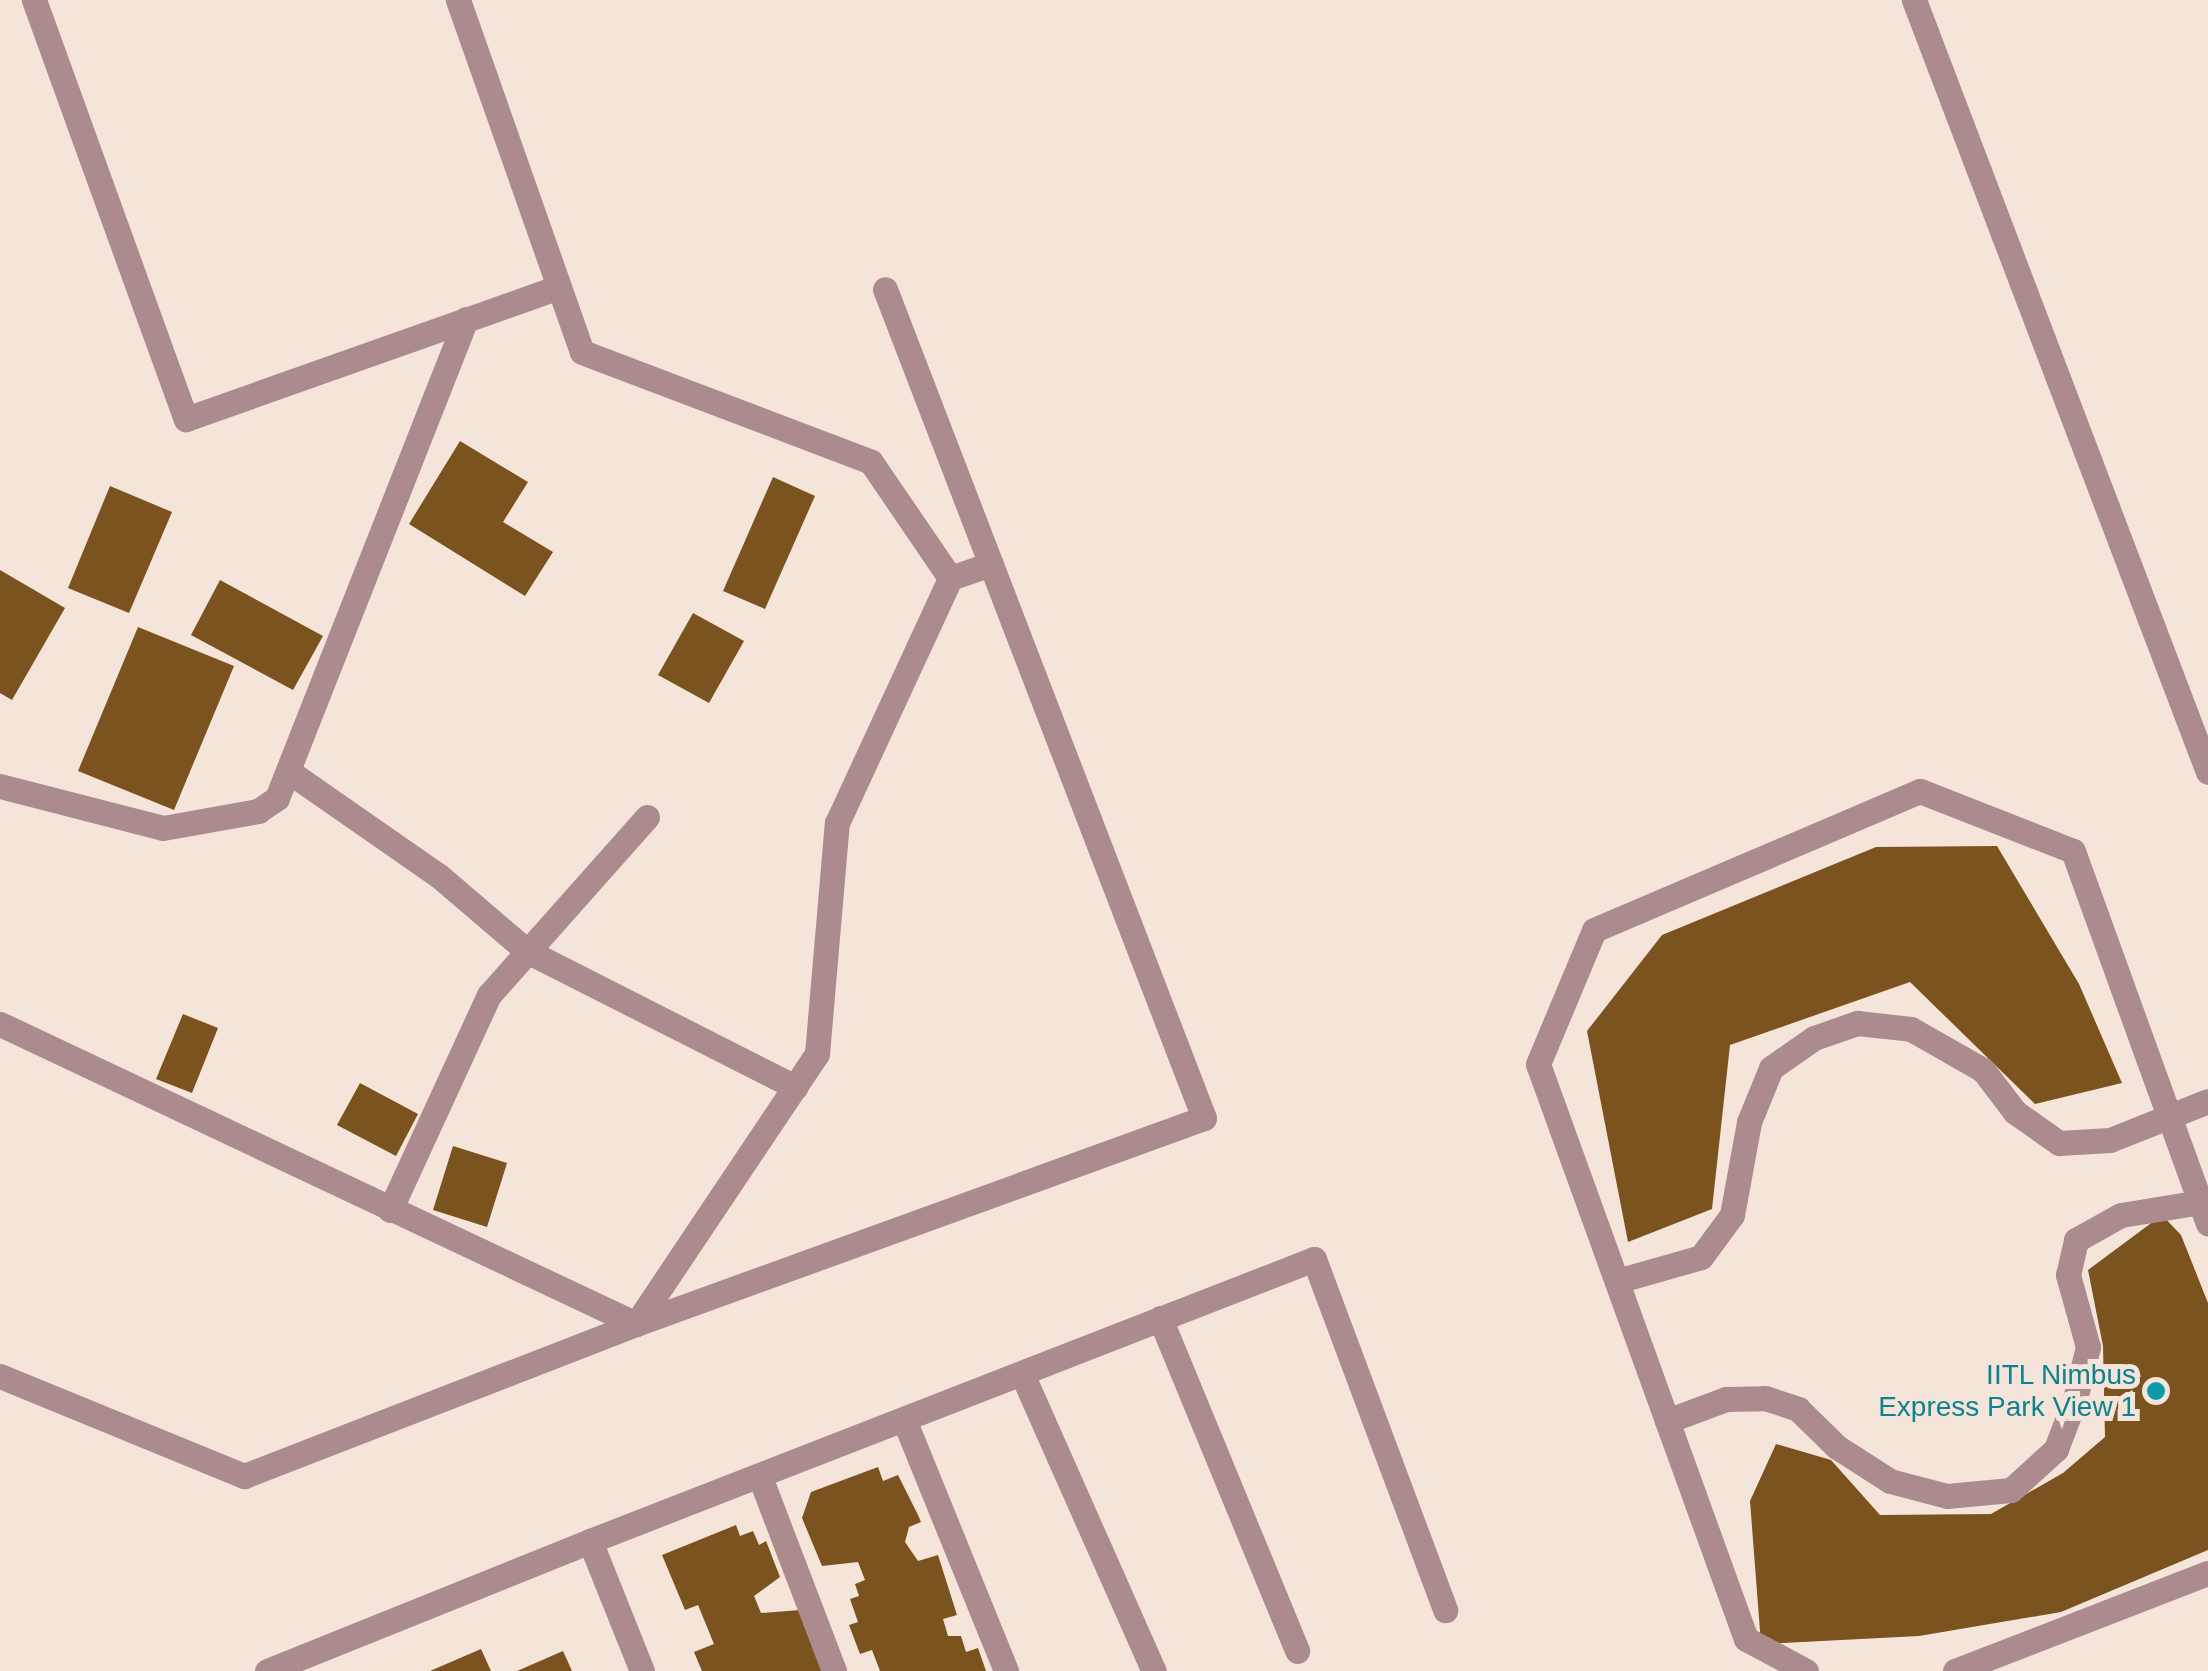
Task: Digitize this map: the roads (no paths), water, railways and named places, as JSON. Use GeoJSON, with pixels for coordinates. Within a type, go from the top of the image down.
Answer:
{"type":"FeatureCollection","features":[{"type":"Feature","properties":{"kind":"street"},"geometry":{"type":"LineString","coordinates":[[34,0],[186,419],[558,287]]}},
{"type":"Feature","properties":{"kind":"street"},"geometry":{"type":"LineString","coordinates":[[458,0],[582,352],[871,462],[950,578]]}},
{"type":"Feature","properties":{"kind":"street"},"geometry":{"type":"LineString","coordinates":[[1914,0],[2208,772]]}},
{"type":"Feature","properties":{"kind":"street"},"geometry":{"type":"LineString","coordinates":[[0,1376],[244,1476],[636,1324],[1204,1118],[885,289]]}},
{"type":"Feature","properties":{"kind":"street"},"geometry":{"type":"LineString","coordinates":[[0,786],[163,828],[258,811],[276,798],[291,773],[466,319]]}},
{"type":"Feature","properties":{"kind":"street"},"geometry":{"type":"LineString","coordinates":[[636,1324],[817,1054],[837,824],[950,578],[991,564]]}},
{"type":"Feature","properties":{"kind":"street"},"geometry":{"type":"LineString","coordinates":[[291,773],[438,875],[527,952],[795,1087]]}},
{"type":"Feature","properties":{"kind":"street"},"geometry":{"type":"LineString","coordinates":[[1667,1422],[1726,1399],[1765,1398],[1798,1409],[1837,1447],[1890,1482],[1947,1496],[2011,1490],[2056,1449],[2075,1400],[2088,1346],[2068,1275],[2076,1240],[2121,1216],[2204,1213],[2073,851],[1920,791],[1594,930],[1538,1064],[1617,1282],[1667,1422],[1746,1640],[1806,1671]]}},
{"type":"Feature","properties":{"kind":"street"},"geometry":{"type":"LineString","coordinates":[[390,1210],[489,995],[648,818]]}},
{"type":"Feature","properties":{"kind":"street"},"geometry":{"type":"LineString","coordinates":[[1617,1282],[1701,1257],[1732,1215],[1749,1122],[1770,1068],[1814,1038],[1857,1023],[1910,1029],[1983,1070],[2015,1112],[2059,1143],[2110,1140],[2208,1101]]}},
{"type":"Feature","properties":{"kind":"street"},"geometry":{"type":"LineString","coordinates":[[0,1024],[636,1324]]}},
{"type":"Feature","properties":{"kind":"street"},"geometry":{"type":"LineString","coordinates":[[267,1671],[1314,1259],[1445,1610]]}},
{"type":"Feature","properties":{"kind":"street"},"geometry":{"type":"LineString","coordinates":[[1160,1318],[1297,1651]]}},
{"type":"Feature","properties":{"kind":"street"},"geometry":{"type":"LineString","coordinates":[[1023,1376],[1154,1671]]}},
{"type":"Feature","properties":{"kind":"street"},"geometry":{"type":"LineString","coordinates":[[904,1422],[1006,1671]]}},
{"type":"Feature","properties":{"kind":"street"},"geometry":{"type":"LineString","coordinates":[[760,1476],[834,1671]]}},
{"type":"Feature","properties":{"kind":"street"},"geometry":{"type":"LineString","coordinates":[[590,1541],[642,1671]]}},
{"type":"Feature","properties":{"kind":"street"},"geometry":{"type":"LineString","coordinates":[[1954,1671],[2208,1573]]}},
{"type":"Feature","properties":{"kind":"place","name":"IITL Nimbus Express Park View 1"},"geometry":{"type":"Point","coordinates":[2156,1391]}}]}
